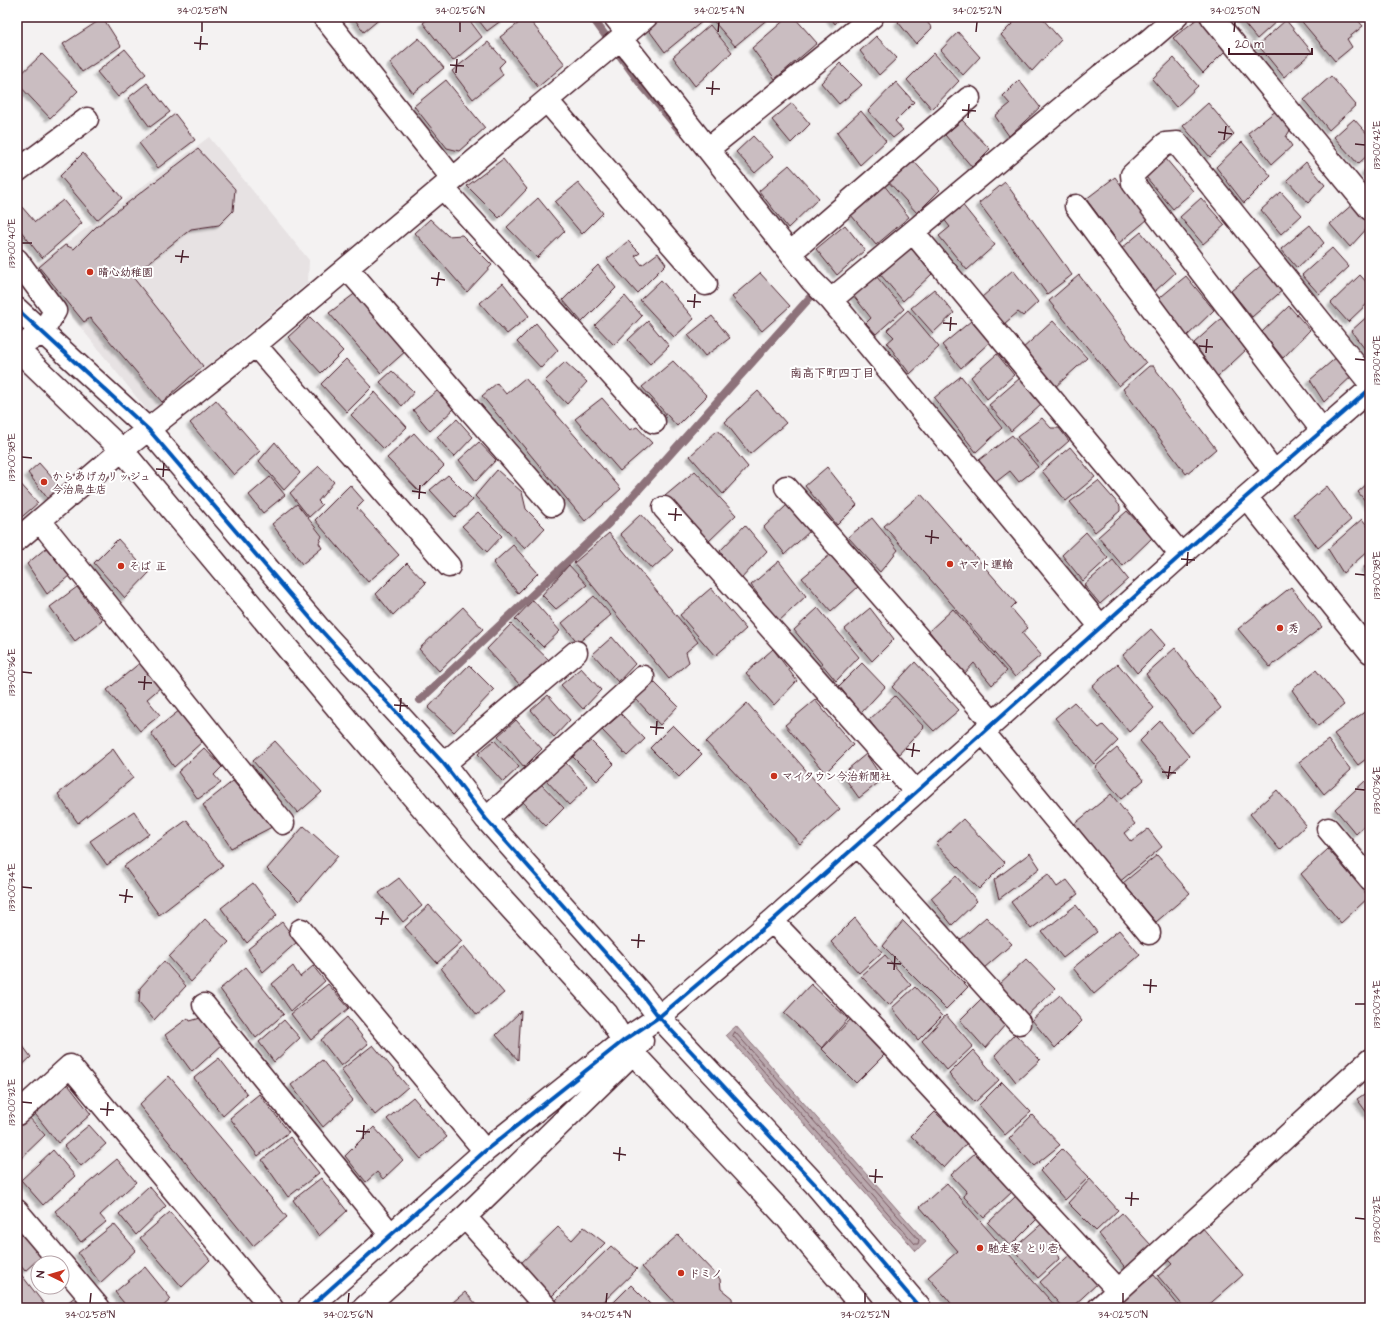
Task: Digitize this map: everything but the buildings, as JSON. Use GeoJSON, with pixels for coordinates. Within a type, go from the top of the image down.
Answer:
{"type":"FeatureCollection","features":[{"type":"Feature","properties":{"kind":"street"},"geometry":{"type":"LineString","coordinates":[[324,17],[448,184],[654,422]]}},
{"type":"Feature","properties":{"kind":"street"},"geometry":{"type":"LineString","coordinates":[[17,540],[122,450],[255,345],[547,101],[621,30],[646,17]]}},
{"type":"Feature","properties":{"kind":"street"},"geometry":{"type":"LineString","coordinates":[[708,149],[872,17]]}},
{"type":"Feature","properties":{"kind":"street"},"geometry":{"type":"LineString","coordinates":[[831,300],[1100,76],[1147,42],[1176,17]]}},
{"type":"Feature","properties":{"kind":"street"},"geometry":{"type":"LineString","coordinates":[[1212,17],[1370,209]]}},
{"type":"Feature","properties":{"kind":"street"},"geometry":{"type":"LineString","coordinates":[[621,30],[708,149],[812,281],[831,300],[1101,627]]}},
{"type":"Feature","properties":{"kind":"street"},"geometry":{"type":"LineString","coordinates":[[790,253],[968,98]]}},
{"type":"Feature","properties":{"kind":"street"},"geometry":{"type":"LineString","coordinates":[[547,101],[706,284]]}},
{"type":"Feature","properties":{"kind":"street"},"geometry":{"type":"LineString","coordinates":[[17,171],[87,119]]}},
{"type":"Feature","properties":{"kind":"street"},"geometry":{"type":"LineString","coordinates":[[1322,430],[1133,183],[1132,175],[1165,144],[1177,143],[1370,383]]}},
{"type":"Feature","properties":{"kind":"street"},"geometry":{"type":"LineString","coordinates":[[1076,206],[1274,472]]}},
{"type":"Feature","properties":{"kind":"street"},"geometry":{"type":"LineString","coordinates":[[913,232],[1181,556]]}},
{"type":"Feature","properties":{"kind":"street"},"geometry":{"type":"LineString","coordinates":[[17,260],[55,311],[42,333],[17,349],[122,450],[344,716],[467,860],[607,1014],[628,1047],[786,1217],[863,1308]]}},
{"type":"Feature","properties":{"kind":"street"},"geometry":{"type":"LineString","coordinates":[[347,268],[552,506]]}},
{"type":"Feature","properties":{"kind":"street"},"geometry":{"type":"LineString","coordinates":[[17,309],[149,430],[318,627],[444,764],[486,819],[639,991],[659,1018],[814,1183],[920,1308]]}},
{"type":"Feature","properties":{"kind":"street"},"geometry":{"type":"LineString","coordinates":[[255,345],[449,566]]}},
{"type":"Feature","properties":{"kind":"street"},"geometry":{"type":"LineString","coordinates":[[364,1308],[465,1217],[628,1047],[659,1018],[772,921],[1274,472],[1370,389]]}},
{"type":"Feature","properties":{"kind":"street"},"geometry":{"type":"LineString","coordinates":[[786,486],[988,727],[1148,934]]}},
{"type":"Feature","properties":{"kind":"street"},"geometry":{"type":"LineString","coordinates":[[1246,497],[1370,652]]}},
{"type":"Feature","properties":{"kind":"street"},"geometry":{"type":"LineString","coordinates":[[664,508],[916,792]]}},
{"type":"Feature","properties":{"kind":"street"},"geometry":{"type":"LineString","coordinates":[[40,521],[283,823]]}},
{"type":"Feature","properties":{"kind":"street"},"geometry":{"type":"LineString","coordinates":[[444,764],[576,652]]}},
{"type":"Feature","properties":{"kind":"street"},"geometry":{"type":"LineString","coordinates":[[486,819],[643,677]]}},
{"type":"Feature","properties":{"kind":"street"},"geometry":{"type":"LineString","coordinates":[[1328,829],[1370,879]]}},
{"type":"Feature","properties":{"kind":"street"},"geometry":{"type":"LineString","coordinates":[[857,844],[1019,1023]]}},
{"type":"Feature","properties":{"kind":"street"},"geometry":{"type":"LineString","coordinates":[[772,921],[896,1049],[1118,1290]]}},
{"type":"Feature","properties":{"kind":"street"},"geometry":{"type":"LineString","coordinates":[[301,930],[485,1151]]}},
{"type":"Feature","properties":{"kind":"street"},"geometry":{"type":"LineString","coordinates":[[204,1005],[391,1235]]}},
{"type":"Feature","properties":{"kind":"street"},"geometry":{"type":"LineString","coordinates":[[309,1308],[485,1151],[628,1047]]}},
{"type":"Feature","properties":{"kind":"street"},"geometry":{"type":"LineString","coordinates":[[1099,1308],[1370,1060]]}},
{"type":"Feature","properties":{"kind":"street"},"geometry":{"type":"LineString","coordinates":[[17,1114],[70,1066],[272,1308]]}},
{"type":"Feature","properties":{"kind":"street"},"geometry":{"type":"LineString","coordinates":[[17,1210],[55,1255]]}},
{"type":"Feature","properties":{"kind":"street"},"geometry":{"type":"LineString","coordinates":[[465,1217],[547,1308]]}},
{"type":"Feature","properties":{"kind":"street"},"geometry":{"type":"LineString","coordinates":[[70,1273],[99,1308]]}},
{"type":"Feature","properties":{"kind":"shaded area"},"geometry":{"type":"Polygon","coordinates":[[[209,137],[309,260],[308,283],[150,414],[33,268],[209,137]]]}},
{"type":"Feature","properties":{"kind":"water"},"geometry":{"type":"Polygon","coordinates":[[[736,1026],[926,1242],[916,1251],[726,1035],[736,1026]]]}},
{"type":"Feature","properties":{"kind":"waterway"},"geometry":{"type":"LineString","coordinates":[[592,17],[639,82],[681,132]]}},
{"type":"Feature","properties":{"kind":"waterway"},"geometry":{"type":"LineString","coordinates":[[420,700],[608,524],[813,294],[809,288]]}},
{"type":"Feature","properties":{"kind":"cycle path"},"geometry":{"type":"LineString","coordinates":[[17,309],[149,430],[318,627],[444,764],[486,819],[639,991],[659,1017],[814,1183],[920,1308]]}},
{"type":"Feature","properties":{"kind":"cycle path"},"geometry":{"type":"LineString","coordinates":[[309,1308],[485,1151],[623,1041],[659,1017],[772,921],[1246,497],[1370,389]]}},
{"type":"Feature","properties":{"kind":"place","name":"晴心幼稚園"},"geometry":{"type":"Point","coordinates":[90,272]}},
{"type":"Feature","properties":{"kind":"place","name":"からあげカリッジュ 今治鳥生店"},"geometry":{"type":"Point","coordinates":[44,482]}},
{"type":"Feature","properties":{"kind":"place","name":"ヤマト運輸"},"geometry":{"type":"Point","coordinates":[950,564]}},
{"type":"Feature","properties":{"kind":"place","name":"そば 正"},"geometry":{"type":"Point","coordinates":[121,566]}},
{"type":"Feature","properties":{"kind":"place","name":"秀"},"geometry":{"type":"Point","coordinates":[1280,628]}},
{"type":"Feature","properties":{"kind":"place","name":"マイタウン今治新聞社"},"geometry":{"type":"Point","coordinates":[774,776]}},
{"type":"Feature","properties":{"kind":"place","name":"馳走家 とり壱"},"geometry":{"type":"Point","coordinates":[980,1248]}},
{"type":"Feature","properties":{"kind":"place","name":"ドミノ"},"geometry":{"type":"Point","coordinates":[681,1273]}},
{"type":"Feature","properties":{"kind":"district","name":"南高下町四丁目"},"geometry":{"type":"Point","coordinates":[832,373]}}]}
